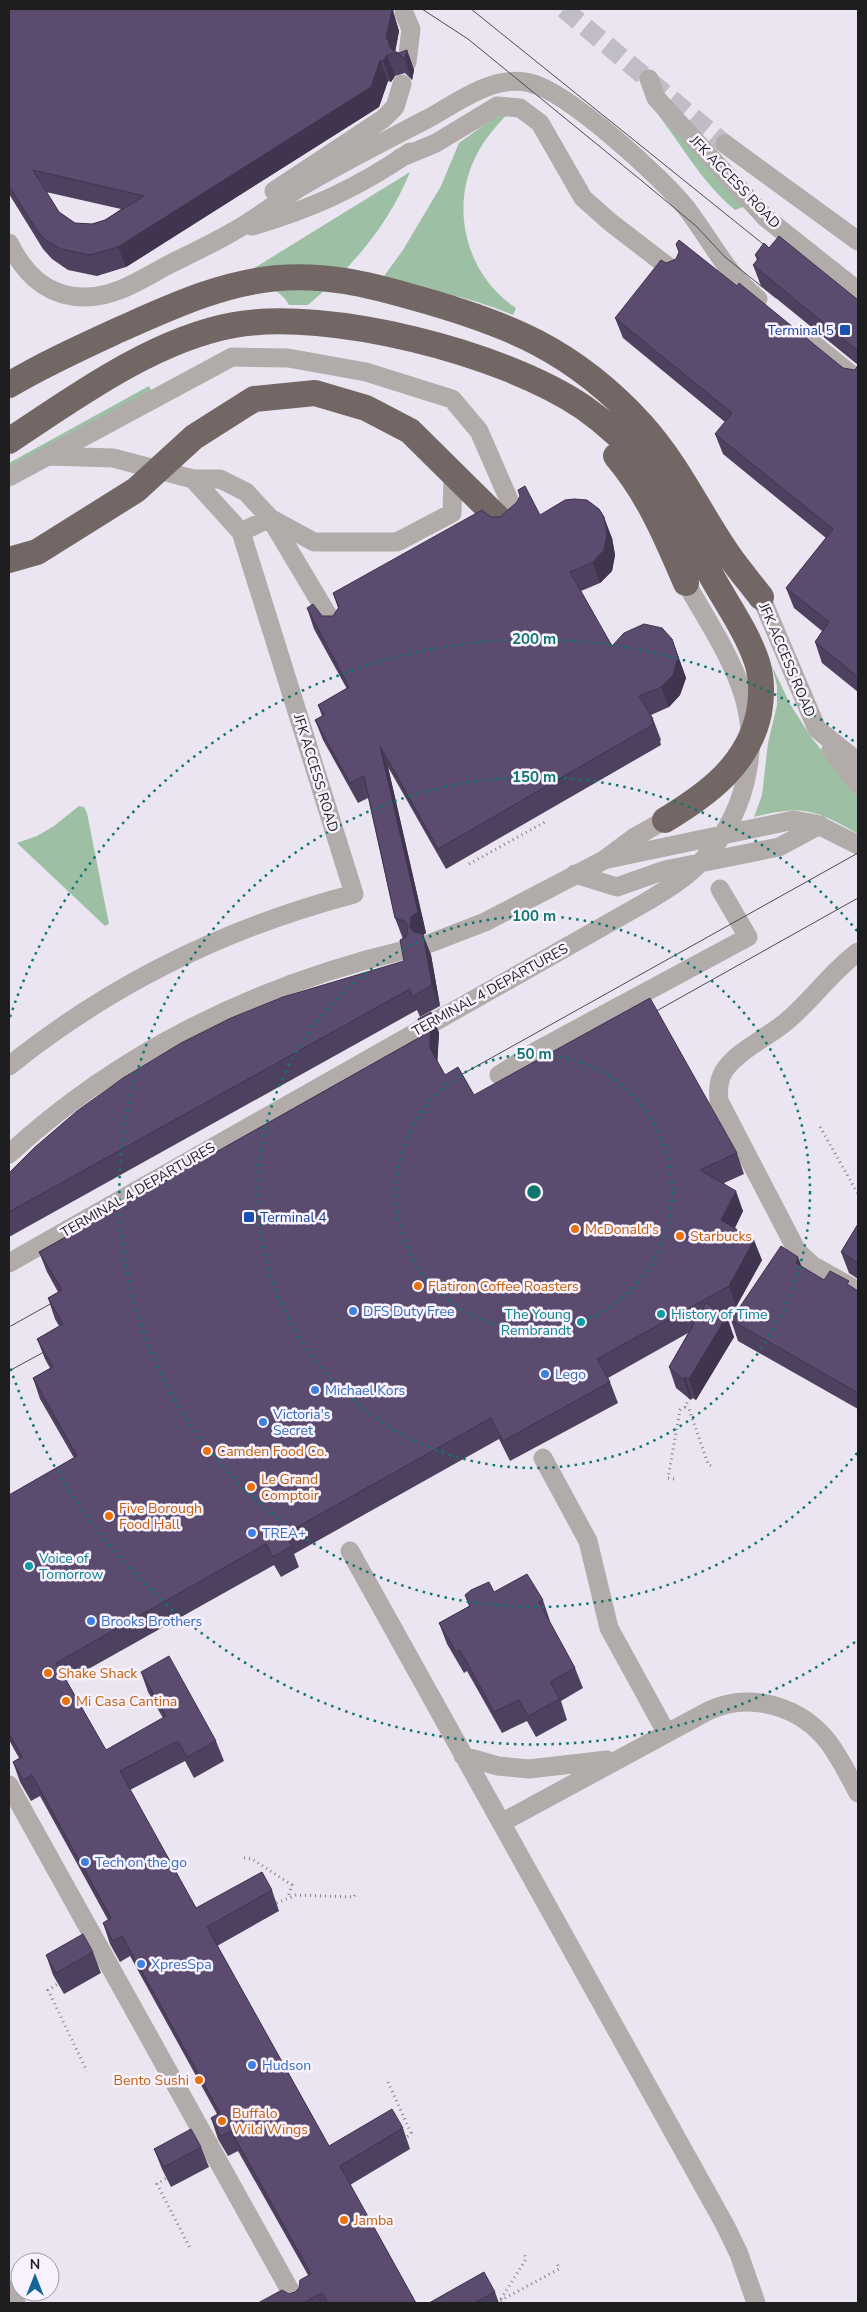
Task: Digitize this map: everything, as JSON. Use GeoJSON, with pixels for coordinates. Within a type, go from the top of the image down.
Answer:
{"type":"FeatureCollection","features":[{"type":"Feature","properties":{"kind":"highway"},"geometry":{"type":"LineString","coordinates":[[9,384],[47,362],[183,302],[217,290],[278,278],[347,280],[470,312],[527,337],[562,356],[590,376],[642,425],[672,462],[730,557],[761,597]]}},
{"type":"Feature","properties":{"kind":"highway"},"geometry":{"type":"LineString","coordinates":[[9,441],[137,361],[195,334],[236,324],[296,322],[352,328],[450,350],[507,368],[549,386],[596,416],[634,451],[661,488],[746,637],[758,666],[761,681],[759,710],[751,739],[734,766],[713,788],[665,820]]}},
{"type":"Feature","properties":{"kind":"highway"},"geometry":{"type":"LineString","coordinates":[[450,350],[498,371],[531,389],[571,416],[600,440],[623,464],[644,496],[664,532],[686,583]]}},
{"type":"Feature","properties":{"kind":"highway"},"geometry":{"type":"LineString","coordinates":[[9,560],[37,552],[136,490],[194,437],[254,399],[315,393],[366,408],[410,431],[453,474],[510,520]]}},
{"type":"Feature","properties":{"kind":"street"},"geometry":{"type":"LineString","coordinates":[[404,13],[411,29],[407,62]]}},
{"type":"Feature","properties":{"kind":"street","name":"JFK ACCESS ROAD"},"geometry":{"type":"LineString","coordinates":[[649,79],[656,98],[766,218],[858,291]]}},
{"type":"Feature","properties":{"kind":"street"},"geometry":{"type":"LineString","coordinates":[[9,243],[20,265],[40,284],[62,293],[85,297],[108,294],[130,285],[234,231],[298,189],[445,109],[478,88],[511,82],[529,82],[546,88],[568,101],[638,160],[686,208],[734,277],[769,308]]}},
{"type":"Feature","properties":{"kind":"street"},"geometry":{"type":"LineString","coordinates":[[234,231],[264,198],[391,112],[398,100],[402,84]]}},
{"type":"Feature","properties":{"kind":"street"},"geometry":{"type":"LineString","coordinates":[[234,231],[306,210],[341,193],[400,158],[486,99],[496,86]]}},
{"type":"Feature","properties":{"kind":"street"},"geometry":{"type":"LineString","coordinates":[[400,158],[436,143],[497,106],[520,108],[540,123],[583,198],[610,222],[675,272]]}},
{"type":"Feature","properties":{"kind":"street"},"geometry":{"type":"LineString","coordinates":[[725,144],[858,241]]}},
{"type":"Feature","properties":{"kind":"street"},"geometry":{"type":"LineString","coordinates":[[800,333],[858,380]]}},
{"type":"Feature","properties":{"kind":"street"},"geometry":{"type":"LineString","coordinates":[[9,477],[232,358],[288,358],[366,372],[452,399],[479,430],[510,520]]}},
{"type":"Feature","properties":{"kind":"street"},"geometry":{"type":"LineString","coordinates":[[48,456],[113,458],[193,479],[220,479],[246,492],[270,518],[335,627]]}},
{"type":"Feature","properties":{"kind":"street"},"geometry":{"type":"LineString","coordinates":[[270,518],[314,542],[397,542],[452,513],[453,474]]}},
{"type":"Feature","properties":{"kind":"street","name":"JFK ACCESS ROAD"},"geometry":{"type":"LineString","coordinates":[[9,1066],[85,1010],[170,962],[258,924],[354,894],[241,532],[193,479]]}},
{"type":"Feature","properties":{"kind":"street"},"geometry":{"type":"LineString","coordinates":[[241,532],[270,518]]}},
{"type":"Feature","properties":{"kind":"street","name":"TERMINAL 4 DEPARTURES"},"geometry":{"type":"LineString","coordinates":[[9,1263],[646,902],[697,866],[719,840],[734,813],[745,784],[749,736],[746,704],[741,687],[728,658],[686,583]]}},
{"type":"Feature","properties":{"kind":"street","name":"JFK ACCESS ROAD"},"geometry":{"type":"LineString","coordinates":[[761,597],[817,729],[858,762]]}},
{"type":"Feature","properties":{"kind":"street"},"geometry":{"type":"LineString","coordinates":[[817,729],[858,785]]}},
{"type":"Feature","properties":{"kind":"street"},"geometry":{"type":"LineString","coordinates":[[428,944],[479,925],[604,860],[634,837],[665,820]]}},
{"type":"Feature","properties":{"kind":"street"},"geometry":{"type":"LineString","coordinates":[[604,860],[787,820],[802,820],[820,825],[858,845]]}},
{"type":"Feature","properties":{"kind":"street"},"geometry":{"type":"LineString","coordinates":[[575,874],[616,887],[665,870],[780,847],[820,825]]}},
{"type":"Feature","properties":{"kind":"street"},"geometry":{"type":"LineString","coordinates":[[499,1075],[538,1050],[748,937],[720,889]]}},
{"type":"Feature","properties":{"kind":"street"},"geometry":{"type":"LineString","coordinates":[[9,1154],[86,1091],[139,1056],[189,1028],[239,1004],[294,982],[355,962],[405,950]]}},
{"type":"Feature","properties":{"kind":"street"},"geometry":{"type":"LineString","coordinates":[[858,952],[843,964],[788,1021],[735,1059],[723,1072],[718,1087],[719,1101],[797,1251],[812,1265],[858,1291]]}},
{"type":"Feature","properties":{"kind":"street"},"geometry":{"type":"LineString","coordinates":[[543,1458],[588,1542],[609,1628],[666,1732]]}},
{"type":"Feature","properties":{"kind":"street"},"geometry":{"type":"LineString","coordinates":[[350,1551],[725,2225],[739,2254],[756,2303]]}},
{"type":"Feature","properties":{"kind":"street"},"geometry":{"type":"LineString","coordinates":[[501,1823],[666,1732],[728,1703],[756,1702],[783,1708],[807,1721],[819,1732],[838,1756],[858,1793]]}},
{"type":"Feature","properties":{"kind":"street"},"geometry":{"type":"LineString","coordinates":[[463,1756],[498,1766],[529,1769],[619,1758]]}},
{"type":"Feature","properties":{"kind":"street"},"geometry":{"type":"LineString","coordinates":[[9,1785],[297,2303]]}},
{"type":"Feature","properties":{"kind":"street"},"geometry":{"type":"LineString","coordinates":[[9,2290],[16,2303]]}},
{"type":"Feature","properties":{"kind":"path"},"geometry":{"type":"LineString","coordinates":[[469,864],[545,822]]}},
{"type":"Feature","properties":{"kind":"path"},"geometry":{"type":"LineString","coordinates":[[820,1126],[858,1194]]}},
{"type":"Feature","properties":{"kind":"path"},"geometry":{"type":"LineString","coordinates":[[674,1480],[668,1478],[680,1410],[685,1407],[694,1390]]}},
{"type":"Feature","properties":{"kind":"path"},"geometry":{"type":"LineString","coordinates":[[685,1407],[689,1410],[708,1464],[713,1467]]}},
{"type":"Feature","properties":{"kind":"path"},"geometry":{"type":"LineString","coordinates":[[244,1858],[252,1859],[292,1886],[288,1898]]}},
{"type":"Feature","properties":{"kind":"path"},"geometry":{"type":"LineString","coordinates":[[264,1910],[296,1895],[354,1898],[356,1892]]}},
{"type":"Feature","properties":{"kind":"path"},"geometry":{"type":"LineString","coordinates":[[67,1979],[48,1990],[87,2070]]}},
{"type":"Feature","properties":{"kind":"path"},"geometry":{"type":"LineString","coordinates":[[388,2082],[411,2133],[397,2144]]}},
{"type":"Feature","properties":{"kind":"path"},"geometry":{"type":"LineString","coordinates":[[175,2174],[157,2184],[190,2248]]}},
{"type":"Feature","properties":{"kind":"path"},"geometry":{"type":"LineString","coordinates":[[501,2299],[526,2259],[524,2253]]}},
{"type":"Feature","properties":{"kind":"path"},"geometry":{"type":"LineString","coordinates":[[496,2303],[559,2269],[557,2263]]}},
{"type":"Feature","properties":{"kind":"green space"},"geometry":{"type":"Polygon","coordinates":[[[514,103],[516,105],[489,135],[476,156],[468,176],[464,198],[464,219],[468,240],[475,260],[485,278],[499,294],[516,308],[513,315],[497,308],[447,294],[379,283],[403,250],[441,186],[459,143],[514,103]]]}},
{"type":"Feature","properties":{"kind":"green space"},"geometry":{"type":"Polygon","coordinates":[[[653,108],[762,200],[735,210],[701,174],[653,108]]]}},
{"type":"Feature","properties":{"kind":"green space"},"geometry":{"type":"Polygon","coordinates":[[[410,172],[391,210],[367,245],[339,276],[308,305],[289,305],[285,299],[273,290],[238,278],[410,172]]]}},
{"type":"Feature","properties":{"kind":"green space"},"geometry":{"type":"Polygon","coordinates":[[[149,386],[154,396],[9,478],[9,463],[149,386]]]}},
{"type":"Feature","properties":{"kind":"green space"},"geometry":{"type":"Polygon","coordinates":[[[772,666],[790,704],[811,737],[858,795],[858,834],[819,814],[808,812],[784,811],[754,817],[762,795],[768,743],[777,705],[777,686],[772,666]]]}},
{"type":"Feature","properties":{"kind":"green space"},"geometry":{"type":"Polygon","coordinates":[[[79,806],[84,807],[87,813],[109,924],[105,926],[17,843],[37,836],[54,826],[79,806]]]}},
{"type":"Feature","properties":{"kind":"building"},"geometry":{"type":"Polygon","coordinates":[[[9,9],[392,9],[386,39],[388,39],[393,51],[399,53],[407,50],[405,59],[397,53],[387,55],[383,61],[380,60],[371,87],[118,247],[90,255],[61,249],[44,239],[9,186],[9,9]],[[33,170],[59,212],[75,223],[92,224],[105,220],[144,196],[33,170]]]}},
{"type":"Feature","properties":{"kind":"building"},"geometry":{"type":"Polygon","coordinates":[[[779,236],[858,300],[858,351],[753,265],[759,258],[755,255],[764,243],[769,248],[779,236]]]}},
{"type":"Feature","properties":{"kind":"building","name":"Terminal 5"},"geometry":{"type":"Polygon","coordinates":[[[679,240],[737,286],[739,283],[843,368],[855,370],[858,365],[858,677],[815,642],[829,622],[786,588],[833,529],[715,434],[732,413],[615,318],[661,260],[666,263],[676,259],[679,252],[676,244],[679,240]]]}},
{"type":"Feature","properties":{"kind":"building"},"geometry":{"type":"Polygon","coordinates":[[[525,486],[540,515],[565,500],[574,499],[587,500],[599,509],[604,517],[607,534],[604,550],[593,562],[570,572],[612,646],[624,633],[644,624],[662,628],[672,639],[678,657],[673,675],[661,687],[639,696],[654,724],[438,849],[380,746],[418,912],[411,917],[410,927],[414,932],[423,934],[432,985],[412,997],[410,989],[9,1212],[9,1173],[34,1148],[77,1111],[123,1078],[181,1043],[231,1018],[283,997],[404,961],[400,940],[406,937],[408,927],[405,921],[395,918],[364,776],[350,783],[315,720],[324,715],[318,705],[349,687],[307,608],[313,604],[322,616],[333,616],[339,607],[333,593],[482,510],[491,517],[500,517],[517,502],[520,496],[518,490],[525,486]]]}},
{"type":"Feature","properties":{"kind":"building","name":"Terminal 4"},"geometry":{"type":"Polygon","coordinates":[[[650,998],[737,1153],[700,1170],[736,1191],[721,1220],[754,1240],[729,1286],[597,1359],[610,1382],[503,1441],[491,1418],[285,1534],[292,1546],[273,1557],[266,1544],[56,1663],[106,1750],[166,1716],[141,1672],[169,1656],[216,1741],[187,1757],[178,1741],[120,1771],[196,1908],[262,1872],[272,1890],[207,1927],[329,2146],[392,2109],[403,2128],[340,2166],[416,2303],[328,2303],[322,2293],[303,2303],[258,2303],[282,2290],[289,2294],[295,2292],[299,2288],[300,2280],[311,2274],[231,2131],[221,2136],[211,2118],[220,2113],[122,1936],[113,1941],[103,1923],[111,1918],[32,1775],[23,1780],[13,1762],[22,1757],[9,1733],[9,1495],[77,1456],[33,1378],[53,1367],[37,1339],[63,1324],[48,1298],[62,1290],[39,1252],[422,1036],[418,1019],[431,1012],[430,1048],[445,1075],[458,1067],[474,1095],[650,998]]]}},
{"type":"Feature","properties":{"kind":"building"},"geometry":{"type":"Polygon","coordinates":[[[858,1224],[858,1263],[841,1252],[858,1224]]]}},
{"type":"Feature","properties":{"kind":"building"},"geometry":{"type":"Polygon","coordinates":[[[781,1246],[798,1257],[796,1263],[824,1280],[830,1271],[849,1281],[847,1284],[858,1291],[858,1393],[731,1320],[781,1246]]]}},
{"type":"Feature","properties":{"kind":"building"},"geometry":{"type":"Polygon","coordinates":[[[706,1303],[727,1316],[689,1379],[685,1377],[683,1379],[669,1367],[706,1303]]]}},
{"type":"Feature","properties":{"kind":"building"},"geometry":{"type":"Polygon","coordinates":[[[527,1574],[543,1600],[539,1602],[575,1668],[550,1682],[560,1699],[528,1716],[519,1700],[494,1712],[460,1650],[456,1652],[439,1623],[470,1606],[465,1595],[471,1590],[489,1582],[494,1592],[527,1574]]]}},
{"type":"Feature","properties":{"kind":"building"},"geometry":{"type":"Polygon","coordinates":[[[83,1934],[93,1952],[56,1973],[46,1955],[83,1934]]]}},
{"type":"Feature","properties":{"kind":"building"},"geometry":{"type":"Polygon","coordinates":[[[191,2129],[201,2147],[164,2167],[154,2149],[191,2129]]]}},
{"type":"Feature","properties":{"kind":"building"},"geometry":{"type":"Polygon","coordinates":[[[484,2272],[495,2292],[474,2303],[429,2303],[484,2272]]]}},
{"type":"Feature","properties":{"kind":"tunnel"},"geometry":{"type":"LineString","coordinates":[[564,9],[725,144]]}},
{"type":"Feature","properties":{"kind":"tram line"},"geometry":{"type":"LineString","coordinates":[[422,9],[468,39],[642,181],[696,226],[725,257],[776,298]]}},
{"type":"Feature","properties":{"kind":"tram line"},"geometry":{"type":"LineString","coordinates":[[471,9],[773,252]]}},
{"type":"Feature","properties":{"kind":"tram line"},"geometry":{"type":"LineString","coordinates":[[450,1081],[858,853]]}},
{"type":"Feature","properties":{"kind":"tram line"},"geometry":{"type":"LineString","coordinates":[[644,1018],[858,898]]}},
{"type":"Feature","properties":{"kind":"tram line"},"geometry":{"type":"LineString","coordinates":[[9,1327],[61,1298]]}},
{"type":"Feature","properties":{"kind":"tram line"},"geometry":{"type":"LineString","coordinates":[[9,1371],[55,1346]]}},
{"type":"Feature","properties":{"kind":"place","name":"Terminal 5"},"geometry":{"type":"Point","coordinates":[845,330]}},
{"type":"Feature","properties":{"kind":"place","name":"Terminal 4"},"geometry":{"type":"Point","coordinates":[249,1217]}},
{"type":"Feature","properties":{"kind":"place","name":"McDonald's"},"geometry":{"type":"Point","coordinates":[575,1229]}},
{"type":"Feature","properties":{"kind":"place","name":"Starbucks"},"geometry":{"type":"Point","coordinates":[680,1236]}},
{"type":"Feature","properties":{"kind":"place","name":"Flatiron Coffee Roasters"},"geometry":{"type":"Point","coordinates":[418,1286]}},
{"type":"Feature","properties":{"kind":"place","name":"DFS Duty Free"},"geometry":{"type":"Point","coordinates":[353,1311]}},
{"type":"Feature","properties":{"kind":"place","name":"History of Time"},"geometry":{"type":"Point","coordinates":[661,1314]}},
{"type":"Feature","properties":{"kind":"place","name":"The Young Rembrandt"},"geometry":{"type":"Point","coordinates":[581,1322]}},
{"type":"Feature","properties":{"kind":"place","name":"Lego"},"geometry":{"type":"Point","coordinates":[545,1374]}},
{"type":"Feature","properties":{"kind":"place","name":"Michael Kors"},"geometry":{"type":"Point","coordinates":[315,1390]}},
{"type":"Feature","properties":{"kind":"place","name":"Victoria's Secret"},"geometry":{"type":"Point","coordinates":[263,1422]}},
{"type":"Feature","properties":{"kind":"place","name":"Camden Food Co."},"geometry":{"type":"Point","coordinates":[207,1451]}},
{"type":"Feature","properties":{"kind":"place","name":"Le Grand Comptoir"},"geometry":{"type":"Point","coordinates":[251,1487]}},
{"type":"Feature","properties":{"kind":"place","name":"Five Borough Food Hall"},"geometry":{"type":"Point","coordinates":[109,1516]}},
{"type":"Feature","properties":{"kind":"place","name":"TREA+"},"geometry":{"type":"Point","coordinates":[252,1533]}},
{"type":"Feature","properties":{"kind":"place","name":"Voice of Tomorrow"},"geometry":{"type":"Point","coordinates":[29,1566]}},
{"type":"Feature","properties":{"kind":"place","name":"Brooks Brothers"},"geometry":{"type":"Point","coordinates":[91,1621]}},
{"type":"Feature","properties":{"kind":"place","name":"Shake Shack"},"geometry":{"type":"Point","coordinates":[48,1673]}},
{"type":"Feature","properties":{"kind":"place","name":"Mi Casa Cantina"},"geometry":{"type":"Point","coordinates":[66,1701]}},
{"type":"Feature","properties":{"kind":"place","name":"Tech on the go"},"geometry":{"type":"Point","coordinates":[85,1862]}},
{"type":"Feature","properties":{"kind":"place","name":"XpresSpa"},"geometry":{"type":"Point","coordinates":[141,1964]}},
{"type":"Feature","properties":{"kind":"place","name":"Hudson"},"geometry":{"type":"Point","coordinates":[252,2065]}},
{"type":"Feature","properties":{"kind":"place","name":"Bento Sushi"},"geometry":{"type":"Point","coordinates":[199,2080]}},
{"type":"Feature","properties":{"kind":"place","name":"Buffalo Wild Wings"},"geometry":{"type":"Point","coordinates":[222,2121]}},
{"type":"Feature","properties":{"kind":"place","name":"Jamba"},"geometry":{"type":"Point","coordinates":[344,2220]}}]}
